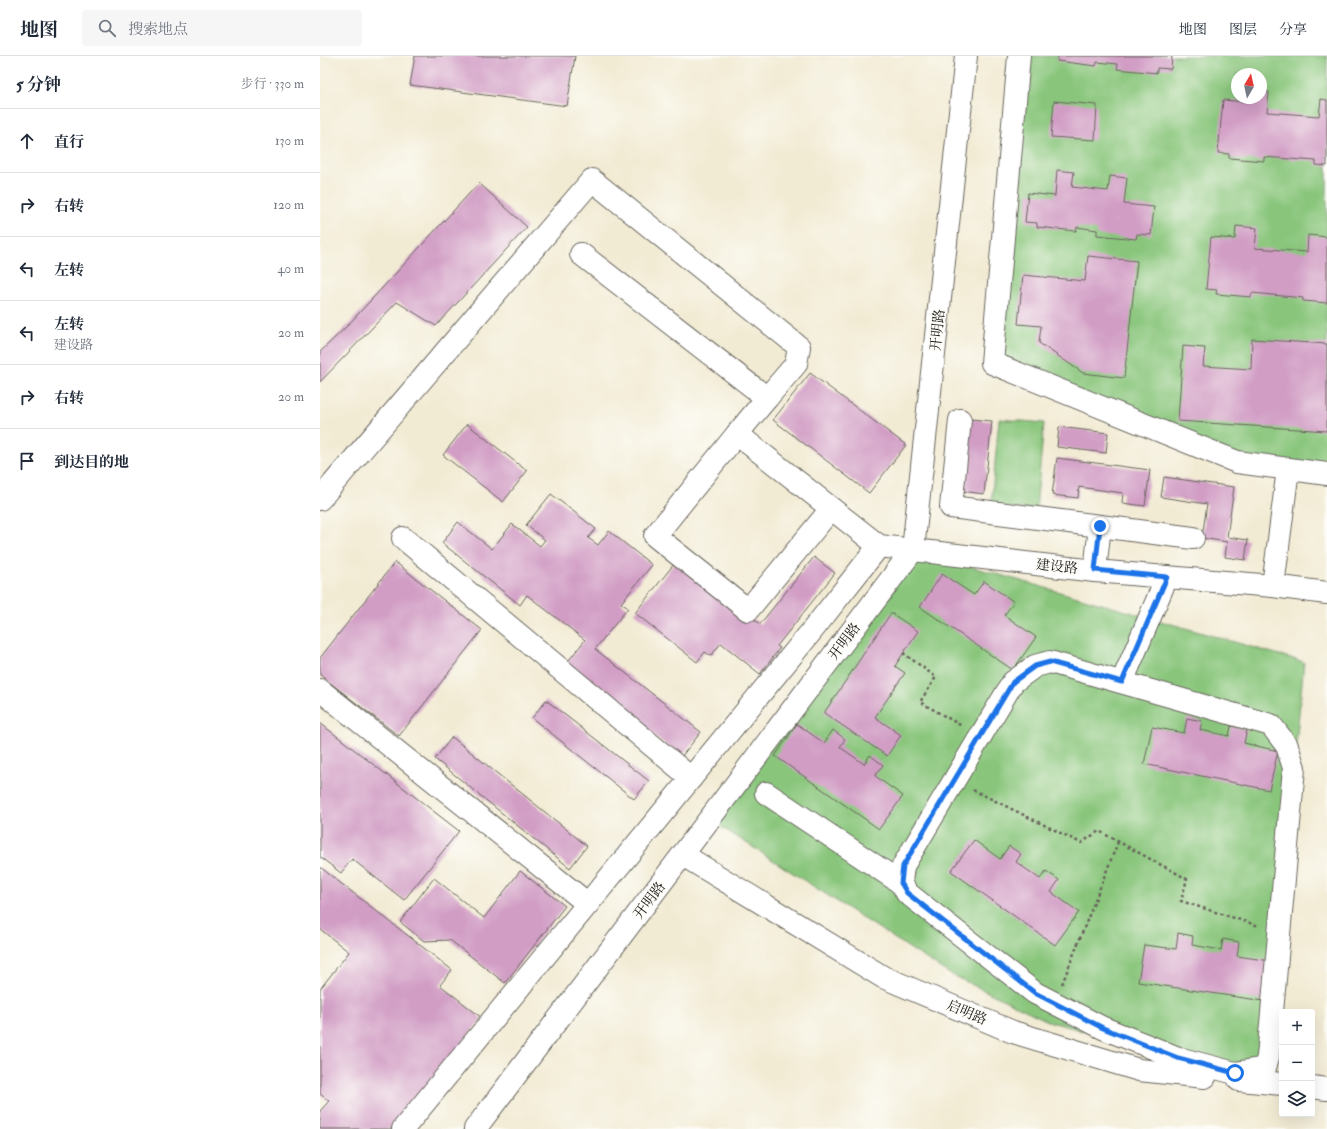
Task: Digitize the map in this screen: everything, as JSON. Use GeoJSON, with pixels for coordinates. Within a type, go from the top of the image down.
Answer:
{"type":"FeatureCollection","features":[{"type":"Feature","properties":{"kind":"street","name":"开明路"},"geometry":{"type":"LineString","coordinates":[[475,1129],[913,550],[966,56]]}},
{"type":"Feature","properties":{"kind":"street"},"geometry":{"type":"LineString","coordinates":[[1019,56],[992,363],[1237,462],[1327,474]]}},
{"type":"Feature","properties":{"kind":"street"},"geometry":{"type":"LineString","coordinates":[[320,499],[592,180],[799,347],[796,364],[737,434],[655,536],[748,610],[831,508]]}},
{"type":"Feature","properties":{"kind":"street"},"geometry":{"type":"LineString","coordinates":[[581,254],[767,398]]}},
{"type":"Feature","properties":{"kind":"street"},"geometry":{"type":"LineString","coordinates":[[960,420],[951,507],[1193,538]]}},
{"type":"Feature","properties":{"kind":"street"},"geometry":{"type":"LineString","coordinates":[[403,1129],[812,632],[879,546],[737,434]]}},
{"type":"Feature","properties":{"kind":"street"},"geometry":{"type":"LineString","coordinates":[[1273,586],[1288,468]]}},
{"type":"Feature","properties":{"kind":"street"},"geometry":{"type":"LineString","coordinates":[[1095,570],[1100,526]]}},
{"type":"Feature","properties":{"kind":"street"},"geometry":{"type":"LineString","coordinates":[[403,538],[691,778]]}},
{"type":"Feature","properties":{"kind":"street","name":"建设路"},"geometry":{"type":"LineString","coordinates":[[879,546],[1095,570],[1273,586],[1327,593]]}},
{"type":"Feature","properties":{"kind":"street"},"geometry":{"type":"LineString","coordinates":[[1122,682],[1167,577]]}},
{"type":"Feature","properties":{"kind":"street"},"geometry":{"type":"LineString","coordinates":[[766,793],[901,883],[907,893],[913,898],[1035,993],[1103,1028],[1178,1058],[1235,1073],[1265,1068],[1268,1057],[1294,768],[1287,746],[1271,725],[1050,662],[1035,666],[1013,682],[903,866],[901,883]]}},
{"type":"Feature","properties":{"kind":"street"},"geometry":{"type":"LineString","coordinates":[[320,690],[588,904]]}},
{"type":"Feature","properties":{"kind":"street","name":"启明路"},"geometry":{"type":"LineString","coordinates":[[683,855],[883,976],[1013,1032],[1139,1070],[1279,1084]]}},
{"type":"Feature","properties":{"kind":"street"},"geometry":{"type":"LineString","coordinates":[[1315,1087],[1327,1089]]}},
{"type":"Feature","properties":{"kind":"path"},"geometry":{"type":"LineString","coordinates":[[903,653],[936,676],[920,702],[980,736]]}},
{"type":"Feature","properties":{"kind":"path"},"geometry":{"type":"LineString","coordinates":[[954,780],[1081,843],[1099,831],[1187,880],[1181,901],[1279,932]]}},
{"type":"Feature","properties":{"kind":"path"},"geometry":{"type":"LineString","coordinates":[[1054,1003],[1118,842]]}},
{"type":"Feature","properties":{"kind":"green space"},"geometry":{"type":"Polygon","coordinates":[[[1019,56],[1327,56],[1327,474],[1237,462],[992,363],[1019,56]]]}},
{"type":"Feature","properties":{"kind":"green space"},"geometry":{"type":"Polygon","coordinates":[[[999,419],[1044,423],[1036,510],[991,506],[999,419]]]}},
{"type":"Feature","properties":{"kind":"green space"},"geometry":{"type":"Polygon","coordinates":[[[913,550],[1304,662],[1265,1068],[1178,1058],[1048,1021],[948,973],[709,819],[913,550]]]}},
{"type":"Feature","properties":{"kind":"building"},"geometry":{"type":"Polygon","coordinates":[[[415,56],[575,56],[567,106],[410,85],[415,56]]]}},
{"type":"Feature","properties":{"kind":"building"},"geometry":{"type":"Polygon","coordinates":[[[1058,56],[1172,56],[1171,69],[1157,68],[1157,73],[1117,69],[1118,64],[1097,62],[1096,66],[1057,61],[1058,56]]]}},
{"type":"Feature","properties":{"kind":"building"},"geometry":{"type":"Polygon","coordinates":[[[1267,92],[1269,92],[1267,112],[1319,116],[1321,99],[1327,100],[1327,166],[1316,165],[1316,161],[1264,157],[1264,161],[1229,158],[1229,154],[1218,153],[1223,100],[1231,101],[1231,104],[1267,104],[1267,92]]]}},
{"type":"Feature","properties":{"kind":"building"},"geometry":{"type":"Polygon","coordinates":[[[1054,101],[1097,105],[1095,140],[1051,137],[1054,101]]]}},
{"type":"Feature","properties":{"kind":"building"},"geometry":{"type":"Polygon","coordinates":[[[1057,170],[1074,172],[1072,187],[1108,191],[1110,176],[1127,178],[1124,204],[1154,207],[1151,235],[1137,234],[1136,239],[1097,235],[1097,230],[1077,227],[1076,231],[1037,227],[1037,223],[1025,222],[1028,193],[1055,196],[1057,170]]]}},
{"type":"Feature","properties":{"kind":"building"},"geometry":{"type":"Polygon","coordinates":[[[479,183],[527,227],[436,326],[397,302],[320,382],[320,352],[347,326],[479,183]]]}},
{"type":"Feature","properties":{"kind":"building"},"geometry":{"type":"Polygon","coordinates":[[[1236,226],[1257,228],[1255,248],[1307,252],[1308,235],[1327,237],[1327,303],[1303,301],[1303,298],[1252,293],[1251,297],[1216,294],[1217,290],[1206,289],[1211,237],[1235,239],[1236,226]]]}},
{"type":"Feature","properties":{"kind":"building"},"geometry":{"type":"Polygon","coordinates":[[[1088,256],[1137,261],[1124,378],[1083,373],[1039,343],[1041,326],[1018,324],[1023,275],[1085,281],[1088,256]]]}},
{"type":"Feature","properties":{"kind":"building"},"geometry":{"type":"Polygon","coordinates":[[[1252,339],[1327,344],[1327,431],[1178,421],[1183,346],[1205,348],[1203,366],[1251,369],[1252,339]]]}},
{"type":"Feature","properties":{"kind":"building"},"geometry":{"type":"Polygon","coordinates":[[[810,373],[906,445],[869,493],[773,420],[810,373]]]}},
{"type":"Feature","properties":{"kind":"building"},"geometry":{"type":"Polygon","coordinates":[[[970,419],[992,421],[984,494],[962,491],[970,419]]]}},
{"type":"Feature","properties":{"kind":"building"},"geometry":{"type":"Polygon","coordinates":[[[467,424],[527,471],[503,502],[443,455],[467,424]]]}},
{"type":"Feature","properties":{"kind":"building"},"geometry":{"type":"Polygon","coordinates":[[[1059,427],[1108,433],[1106,453],[1057,447],[1059,427]]]}},
{"type":"Feature","properties":{"kind":"building"},"geometry":{"type":"Polygon","coordinates":[[[1057,458],[1150,470],[1145,506],[1122,503],[1123,493],[1079,487],[1078,498],[1052,495],[1057,458]]]}},
{"type":"Feature","properties":{"kind":"building"},"geometry":{"type":"Polygon","coordinates":[[[1164,477],[1234,487],[1227,537],[1248,540],[1245,560],[1225,557],[1227,542],[1202,538],[1207,504],[1161,497],[1164,477]]]}},
{"type":"Feature","properties":{"kind":"building"},"geometry":{"type":"Polygon","coordinates":[[[551,494],[596,529],[588,538],[598,545],[609,531],[652,565],[621,603],[628,608],[595,649],[701,732],[681,757],[565,665],[585,640],[527,595],[520,605],[442,543],[458,522],[492,549],[512,524],[540,546],[545,540],[526,525],[551,494]]]}},
{"type":"Feature","properties":{"kind":"building"},"geometry":{"type":"Polygon","coordinates":[[[814,557],[835,573],[777,646],[780,648],[760,674],[721,643],[711,656],[705,652],[697,662],[635,613],[678,559],[760,624],[814,557]]]}},
{"type":"Feature","properties":{"kind":"building"},"geometry":{"type":"Polygon","coordinates":[[[395,562],[482,630],[399,736],[320,675],[320,658],[395,562]]]}},
{"type":"Feature","properties":{"kind":"building"},"geometry":{"type":"Polygon","coordinates":[[[942,574],[974,595],[984,581],[1014,602],[1004,615],[1036,637],[1013,670],[920,607],[942,574]]]}},
{"type":"Feature","properties":{"kind":"building"},"geometry":{"type":"Polygon","coordinates":[[[891,613],[918,631],[895,666],[905,673],[875,717],[901,735],[887,756],[824,713],[891,613]]]}},
{"type":"Feature","properties":{"kind":"building"},"geometry":{"type":"Polygon","coordinates":[[[546,700],[649,781],[634,799],[532,718],[546,700]]]}},
{"type":"Feature","properties":{"kind":"building"},"geometry":{"type":"Polygon","coordinates":[[[1187,718],[1202,721],[1200,730],[1229,736],[1231,726],[1247,729],[1244,743],[1278,751],[1269,790],[1144,764],[1152,727],[1184,733],[1187,718]]]}},
{"type":"Feature","properties":{"kind":"building"},"geometry":{"type":"Polygon","coordinates":[[[320,723],[459,831],[404,900],[352,859],[341,873],[320,857],[320,723]]]}},
{"type":"Feature","properties":{"kind":"building"},"geometry":{"type":"Polygon","coordinates":[[[797,724],[824,743],[833,730],[845,739],[840,747],[864,764],[870,755],[883,765],[875,776],[903,796],[879,829],[775,756],[797,724]]]}},
{"type":"Feature","properties":{"kind":"building"},"geometry":{"type":"Polygon","coordinates":[[[452,737],[587,846],[570,868],[435,759],[452,737]]]}},
{"type":"Feature","properties":{"kind":"building"},"geometry":{"type":"Polygon","coordinates":[[[974,840],[1000,859],[1009,846],[1021,854],[1016,862],[1040,879],[1046,871],[1059,880],[1051,892],[1079,912],[1055,945],[951,871],[974,840]]]}},
{"type":"Feature","properties":{"kind":"building"},"geometry":{"type":"Polygon","coordinates":[[[320,867],[452,970],[440,985],[482,1018],[395,1129],[320,1129],[320,1111],[329,1101],[320,1094],[320,989],[349,952],[320,929],[320,867]]]}},
{"type":"Feature","properties":{"kind":"building"},"geometry":{"type":"Polygon","coordinates":[[[520,871],[565,906],[505,983],[450,940],[424,941],[400,922],[434,878],[484,918],[520,871]]]}},
{"type":"Feature","properties":{"kind":"building"},"geometry":{"type":"Polygon","coordinates":[[[1178,933],[1193,936],[1192,945],[1221,950],[1223,939],[1239,942],[1237,956],[1271,961],[1264,1001],[1138,982],[1144,945],[1176,949],[1178,933]]]}},
{"type":"Feature","properties":{"kind":"route"},"geometry":{"type":"LineString","coordinates":[[1100,526],[1095,570],[1167,577],[1122,682],[1050,662],[1035,666],[1013,682],[903,866],[901,883],[907,893],[1035,993],[1103,1028],[1178,1058],[1235,1073]]}}]}
